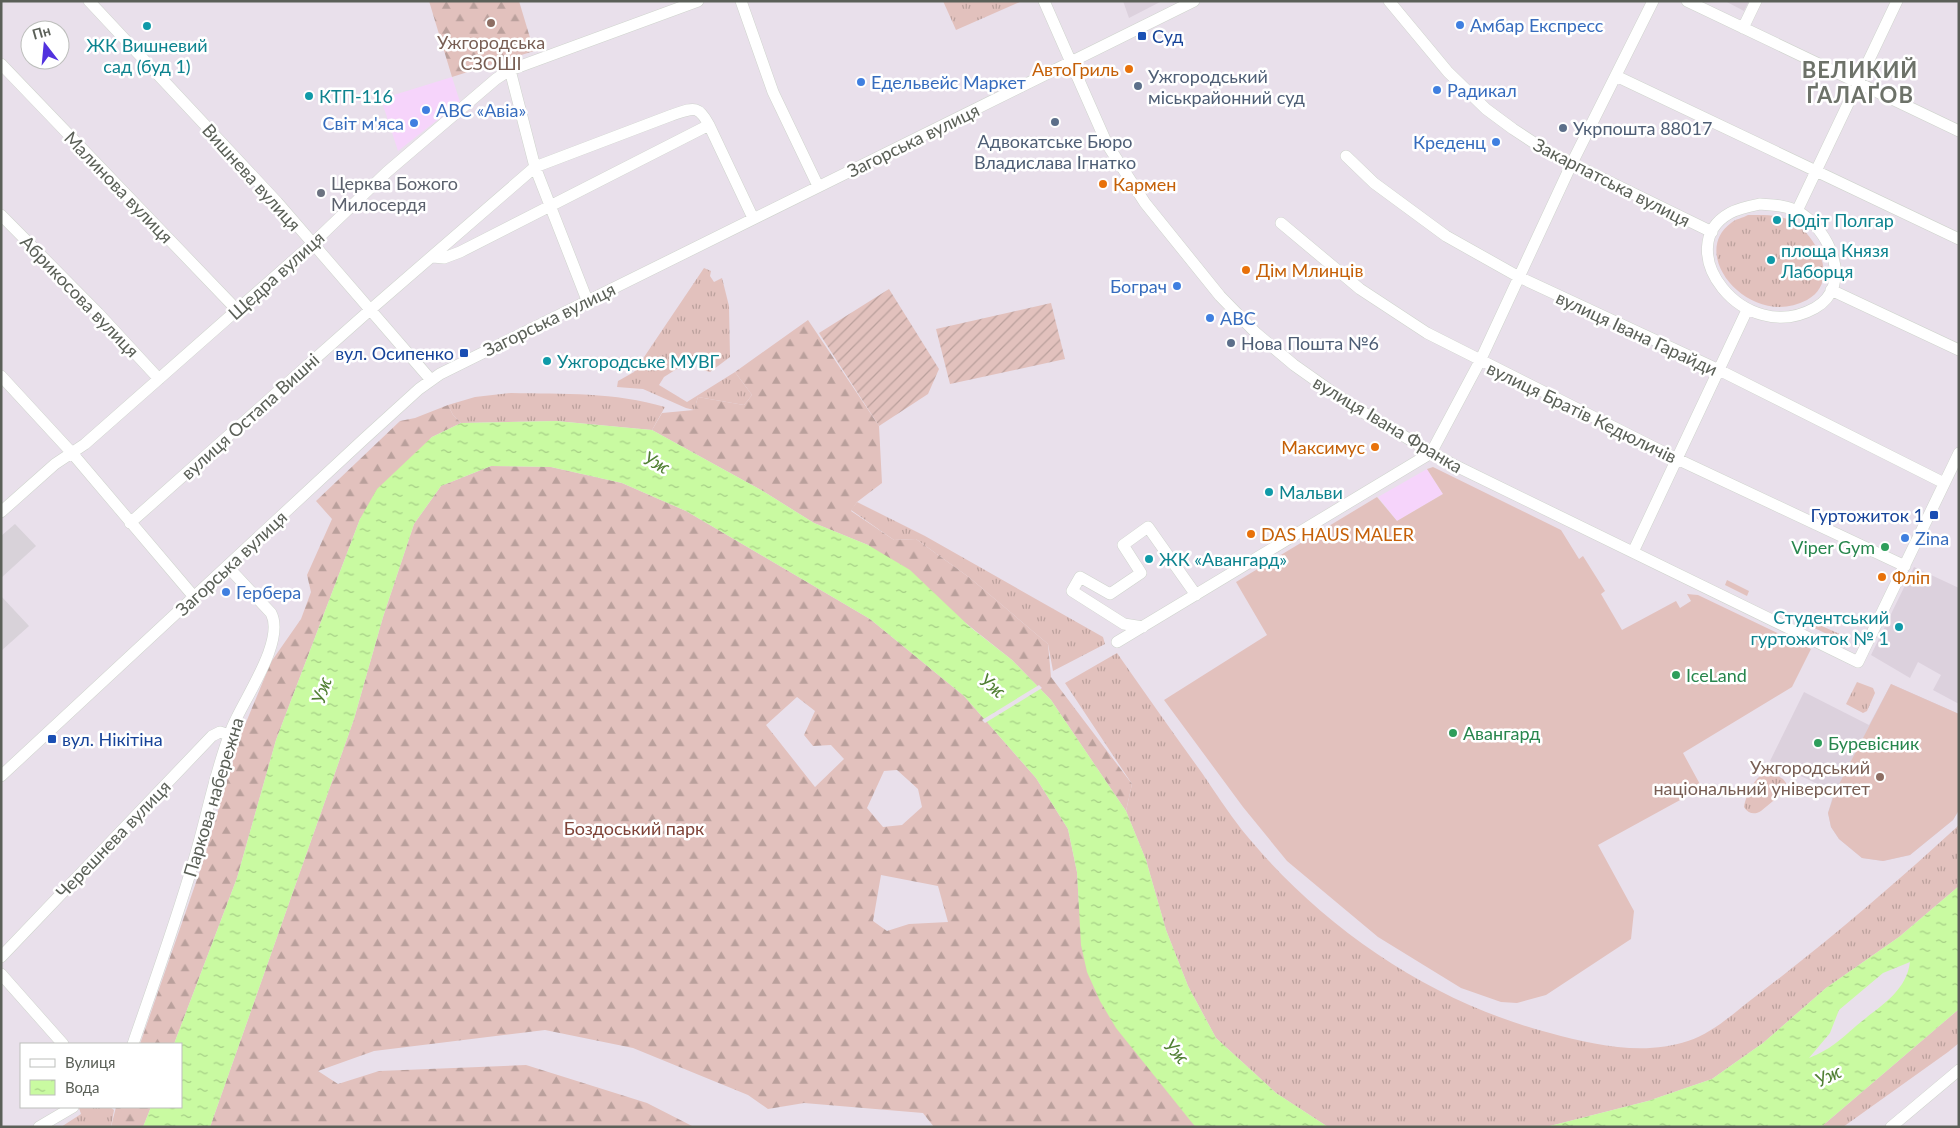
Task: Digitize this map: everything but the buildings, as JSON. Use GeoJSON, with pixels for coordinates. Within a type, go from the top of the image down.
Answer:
{"type":"FeatureCollection","features":[{"type":"Feature","properties":{"kind":"street","name":"Вишнева вулиця"},"geometry":{"type":"LineString","coordinates":[[89,1],[277,202],[431,380]]}},
{"type":"Feature","properties":{"kind":"street","name":"Щедра вулиця"},"geometry":{"type":"LineString","coordinates":[[1,512],[55,464],[85,444],[312,244],[444,122],[484,88],[510,70],[698,1]]}},
{"type":"Feature","properties":{"kind":"street"},"geometry":{"type":"LineString","coordinates":[[740,1],[773,92],[818,186]]}},
{"type":"Feature","properties":{"kind":"street","name":"вулиця Івана Франка"},"geometry":{"type":"LineString","coordinates":[[1044,1],[1095,118],[1120,165],[1161,224],[1220,296],[1256,333],[1312,379],[1352,406],[1431,453],[1858,662],[1905,566]]}},
{"type":"Feature","properties":{"kind":"street","name":"Загорська вулиця"},"geometry":{"type":"LineString","coordinates":[[1,776],[195,598],[364,439],[431,380],[448,369],[1194,1]]}},
{"type":"Feature","properties":{"kind":"street","name":"Закарпатська вулиця"},"geometry":{"type":"LineString","coordinates":[[1389,1],[1432,55],[1467,91],[1533,142],[1712,232]]}},
{"type":"Feature","properties":{"kind":"street"},"geometry":{"type":"LineString","coordinates":[[1117,642],[1431,453],[1480,361],[1572,163],[1653,1]]}},
{"type":"Feature","properties":{"kind":"street"},"geometry":{"type":"LineString","coordinates":[[1687,1],[1959,131]]}},
{"type":"Feature","properties":{"kind":"street"},"geometry":{"type":"LineString","coordinates":[[1743,28],[1756,1]]}},
{"type":"Feature","properties":{"kind":"street"},"geometry":{"type":"LineString","coordinates":[[1797,211],[1897,1]]}},
{"type":"Feature","properties":{"kind":"street","name":"Малинова вулиця"},"geometry":{"type":"LineString","coordinates":[[1,64],[237,310]]}},
{"type":"Feature","properties":{"kind":"street"},"geometry":{"type":"LineString","coordinates":[[510,70],[535,168],[587,300]]}},
{"type":"Feature","properties":{"kind":"street"},"geometry":{"type":"LineString","coordinates":[[1616,76],[1959,240]]}},
{"type":"Feature","properties":{"kind":"street"},"geometry":{"type":"LineString","coordinates":[[535,168],[690,109],[703,114],[753,218]]}},
{"type":"Feature","properties":{"kind":"street"},"geometry":{"type":"LineString","coordinates":[[433,257],[444,258],[460,252],[513,223],[551,207],[709,126]]}},
{"type":"Feature","properties":{"kind":"street","name":"вулиця Івана Гарайди"},"geometry":{"type":"LineString","coordinates":[[1346,156],[1374,183],[1446,236],[1519,277],[1719,370],[1944,483]]}},
{"type":"Feature","properties":{"kind":"street","name":"вулиця Остапа Вишні"},"geometry":{"type":"LineString","coordinates":[[130,523],[370,310],[535,168]]}},
{"type":"Feature","properties":{"kind":"street"},"geometry":{"type":"LineString","coordinates":[[1767,205],[1786,207],[1797,211],[1812,223],[1829,245],[1835,270],[1831,290],[1826,300],[1817,307],[1785,318],[1765,316],[1747,310],[1724,290],[1712,271],[1709,244],[1712,232],[1730,213],[1743,208],[1767,205]]}},
{"type":"Feature","properties":{"kind":"street","name":"Абрикосова вулиця"},"geometry":{"type":"LineString","coordinates":[[1,215],[159,378]]}},
{"type":"Feature","properties":{"kind":"street","name":"вулиця Братів Кедюличів"},"geometry":{"type":"LineString","coordinates":[[1281,223],[1360,289],[1427,333],[1677,459],[1905,566]]}},
{"type":"Feature","properties":{"kind":"street"},"geometry":{"type":"LineString","coordinates":[[1831,290],[1959,350]]}},
{"type":"Feature","properties":{"kind":"street"},"geometry":{"type":"LineString","coordinates":[[1633,552],[1747,310]]}},
{"type":"Feature","properties":{"kind":"street"},"geometry":{"type":"LineString","coordinates":[[1,376],[72,453],[195,598]]}},
{"type":"Feature","properties":{"kind":"street"},"geometry":{"type":"LineString","coordinates":[[1905,566],[1959,453]]}},
{"type":"Feature","properties":{"kind":"street"},"geometry":{"type":"LineString","coordinates":[[1142,627],[1124,624],[1072,591],[1080,577],[1110,594],[1141,572],[1123,545],[1148,528],[1196,595]]}},
{"type":"Feature","properties":{"kind":"street","name":"Паркова набережна"},"geometry":{"type":"LineString","coordinates":[[133,1043],[194,860],[229,735],[268,654],[275,628],[271,613],[228,567]]}},
{"type":"Feature","properties":{"kind":"street","name":"Черешнева вулиця"},"geometry":{"type":"LineString","coordinates":[[1,956],[212,736],[220,732],[229,735]]}},
{"type":"Feature","properties":{"kind":"street"},"geometry":{"type":"LineString","coordinates":[[1,974],[62,1043]]}},
{"type":"Feature","properties":{"kind":"street"},"geometry":{"type":"LineString","coordinates":[[1891,1127],[1959,1070]]}},
{"type":"Feature","properties":{"kind":"street"},"geometry":{"type":"LineString","coordinates":[[39,1127],[71,1108]]}},
{"type":"Feature","properties":{"kind":"shaded area"},"geometry":{"type":"Polygon","coordinates":[[[1123,1],[1162,1],[1129,18],[1123,1]]]}},
{"type":"Feature","properties":{"kind":"shaded area"},"geometry":{"type":"Polygon","coordinates":[[[1725,1],[1749,1],[1744,11],[1725,1]]]}},
{"type":"Feature","properties":{"kind":"shaded area"},"geometry":{"type":"Polygon","coordinates":[[[452,77],[460,102],[398,151],[381,99],[452,77]]]}},
{"type":"Feature","properties":{"kind":"shaded area"},"geometry":{"type":"Polygon","coordinates":[[[1427,469],[1443,494],[1397,521],[1378,497],[1427,469]]]}},
{"type":"Feature","properties":{"kind":"shaded area"},"geometry":{"type":"Polygon","coordinates":[[[15,524],[36,546],[1,578],[1,536],[15,524]]]}},
{"type":"Feature","properties":{"kind":"shaded area"},"geometry":{"type":"Polygon","coordinates":[[[1914,567],[1959,588],[1959,704],[1933,690],[1941,675],[1918,662],[1910,678],[1871,655],[1914,567]]]}},
{"type":"Feature","properties":{"kind":"shaded area"},"geometry":{"type":"Polygon","coordinates":[[[1,596],[29,626],[1,651],[1,596]]]}},
{"type":"Feature","properties":{"kind":"shaded area","name":"Ужгородський національний університет"},"geometry":{"type":"Polygon","coordinates":[[[1891,684],[1959,714],[1959,810],[1953,820],[1910,855],[1883,861],[1862,858],[1839,839],[1831,827],[1828,813],[1834,792],[1770,761],[1804,692],[1869,725],[1891,684]]]}},
{"type":"Feature","properties":{"kind":"green space","name":"Ужгородська СЗОШІ"},"geometry":{"type":"Polygon","coordinates":[[[429,1],[519,1],[534,51],[452,77],[429,1]]]}},
{"type":"Feature","properties":{"kind":"green space"},"geometry":{"type":"Polygon","coordinates":[[[943,1],[1022,1],[956,30],[943,1]]]}},
{"type":"Feature","properties":{"kind":"green space"},"geometry":{"type":"Polygon","coordinates":[[[1748,215],[1771,215],[1788,219],[1802,229],[1810,238],[1822,260],[1824,271],[1822,282],[1817,292],[1807,300],[1786,307],[1765,305],[1747,297],[1731,285],[1721,269],[1716,253],[1719,237],[1733,222],[1748,215]]]}},
{"type":"Feature","properties":{"kind":"green space"},"geometry":{"type":"Polygon","coordinates":[[[704,268],[711,271],[710,276],[714,282],[722,278],[729,306],[730,357],[710,372],[703,370],[694,358],[664,377],[659,385],[687,402],[735,372],[752,395],[744,405],[698,397],[694,410],[643,389],[617,387],[618,381],[634,372],[704,268]]]}},
{"type":"Feature","properties":{"kind":"green space"},"geometry":{"type":"Polygon","coordinates":[[[889,289],[939,369],[928,394],[879,426],[819,333],[889,289]]]}},
{"type":"Feature","properties":{"kind":"green space"},"geometry":{"type":"Polygon","coordinates":[[[1051,303],[1065,359],[950,384],[936,329],[1051,303]]]}},
{"type":"Feature","properties":{"kind":"green space"},"geometry":{"type":"Polygon","coordinates":[[[808,320],[879,426],[882,483],[857,502],[851,511],[894,540],[916,539],[970,578],[1048,644],[1051,677],[1132,784],[1126,811],[1051,700],[1012,660],[868,545],[814,523],[761,490],[652,430],[662,413],[694,410],[698,397],[744,405],[752,395],[735,372],[808,320]]]}},
{"type":"Feature","properties":{"kind":"green space"},"geometry":{"type":"Polygon","coordinates":[[[511,393],[608,396],[665,407],[652,430],[556,421],[461,423],[453,415],[448,405],[475,397],[511,393]]]}},
{"type":"Feature","properties":{"kind":"green space"},"geometry":{"type":"Polygon","coordinates":[[[448,405],[453,415],[461,423],[432,437],[360,519],[276,740],[237,878],[174,1043],[140,1043],[202,865],[240,737],[271,662],[301,619],[311,592],[307,575],[332,519],[316,501],[400,421],[415,418],[448,405]]]}},
{"type":"Feature","properties":{"kind":"green space","name":"Боздоський парк"},"geometry":{"type":"Polygon","coordinates":[[[491,466],[551,467],[622,483],[686,511],[870,619],[964,696],[1036,778],[1068,829],[1077,872],[1079,906],[1196,1127],[934,1127],[923,1113],[804,1103],[768,1109],[748,1095],[633,1048],[545,1030],[374,1051],[318,1071],[338,1084],[379,1071],[526,1065],[647,1103],[694,1127],[210,1127],[354,719],[383,617],[414,524],[441,486],[491,466]],[[797,697],[766,725],[815,787],[844,759],[831,745],[813,746],[804,735],[815,711],[797,697]],[[897,770],[884,771],[867,808],[883,827],[902,825],[922,807],[918,789],[897,770]],[[881,875],[873,921],[887,931],[909,924],[948,922],[938,886],[881,875]]]}},
{"type":"Feature","properties":{"kind":"green space","name":"Авангард"},"geometry":{"type":"Polygon","coordinates":[[[1433,467],[1561,530],[1579,559],[1583,556],[1605,591],[1601,594],[1622,630],[1676,601],[1680,608],[1691,601],[1687,594],[1698,595],[1811,649],[1792,687],[1683,753],[1702,788],[1598,845],[1634,911],[1631,939],[1546,995],[1517,1003],[1501,1002],[1461,988],[1378,937],[1287,861],[1243,807],[1164,700],[1267,635],[1236,582],[1377,497],[1397,521],[1443,494],[1427,469],[1433,467]]]}},
{"type":"Feature","properties":{"kind":"green space"},"geometry":{"type":"Polygon","coordinates":[[[857,502],[925,536],[1103,637],[1105,644],[1053,671],[1048,644],[970,578],[916,539],[894,540],[851,510],[857,502]]]}},
{"type":"Feature","properties":{"kind":"green space"},"geometry":{"type":"Polygon","coordinates":[[[1727,580],[1749,591],[1747,596],[1725,585],[1727,580]]]}},
{"type":"Feature","properties":{"kind":"green space"},"geometry":{"type":"Polygon","coordinates":[[[1813,622],[1844,636],[1842,641],[1810,626],[1813,622]]]}},
{"type":"Feature","properties":{"kind":"green space"},"geometry":{"type":"Polygon","coordinates":[[[1117,653],[1242,830],[1306,898],[1380,956],[1420,980],[1462,1002],[1550,1033],[1601,1045],[1654,1048],[1688,1041],[1706,1033],[1724,1022],[1834,934],[1959,825],[1959,886],[1899,937],[1826,988],[1763,1043],[1712,1079],[1648,1101],[1546,1127],[1328,1127],[1276,1093],[1216,1038],[1188,986],[1166,930],[1146,860],[1126,811],[1132,784],[1065,683],[1117,653]]]}},
{"type":"Feature","properties":{"kind":"green space"},"geometry":{"type":"Polygon","coordinates":[[[1857,682],[1873,688],[1875,693],[1867,711],[1863,713],[1846,704],[1857,682]]]}},
{"type":"Feature","properties":{"kind":"green space","name":"Ужгородський національний університет"},"geometry":{"type":"Polygon","coordinates":[[[1891,684],[1959,714],[1959,810],[1953,820],[1910,855],[1883,861],[1862,858],[1839,839],[1831,827],[1828,813],[1835,792],[1891,684]]]}},
{"type":"Feature","properties":{"kind":"green space"},"geometry":{"type":"Polygon","coordinates":[[[1770,771],[1786,783],[1785,791],[1761,811],[1750,812],[1744,807],[1749,791],[1760,776],[1770,771]]]}},
{"type":"Feature","properties":{"kind":"green space"},"geometry":{"type":"Polygon","coordinates":[[[1959,1009],[1959,1043],[1843,1127],[1821,1127],[1959,1009]]]}},
{"type":"Feature","properties":{"kind":"green space"},"geometry":{"type":"Polygon","coordinates":[[[79,1108],[111,1108],[114,1110],[111,1127],[61,1127],[81,1114],[79,1108]]]}},
{"type":"Feature","properties":{"kind":"green space"},"geometry":{"type":"Polygon","coordinates":[[[116,1108],[151,1108],[143,1127],[111,1127],[116,1108]]]}},
{"type":"Feature","properties":{"kind":"water","name":"Уж"},"geometry":{"type":"Polygon","coordinates":[[[556,421],[652,430],[761,490],[814,523],[868,545],[910,570],[970,627],[1012,660],[1051,700],[1126,811],[1146,860],[1166,930],[1188,986],[1216,1038],[1276,1093],[1328,1127],[1196,1127],[1193,1124],[1116,1028],[1100,1001],[1087,972],[1081,945],[1077,872],[1068,829],[1036,778],[964,696],[870,619],[686,511],[622,483],[551,467],[491,466],[441,486],[414,524],[383,617],[354,719],[210,1127],[143,1127],[151,1108],[182,1108],[182,1043],[174,1043],[237,878],[276,740],[360,519],[377,489],[432,437],[461,423],[556,421]]]}},
{"type":"Feature","properties":{"kind":"water","name":"Уж"},"geometry":{"type":"Polygon","coordinates":[[[1959,886],[1959,1009],[1821,1127],[1546,1127],[1648,1101],[1712,1079],[1763,1043],[1826,988],[1899,937],[1959,886]],[[1910,962],[1883,973],[1839,1010],[1830,1033],[1809,1058],[1834,1044],[1882,1006],[1897,991],[1907,973],[1910,962]]]}},
{"type":"Feature","properties":{"kind":"pier"},"geometry":{"type":"Polygon","coordinates":[[[1039,685],[1042,688],[985,723],[982,720],[1039,685]]]}},
{"type":"Feature","properties":{"kind":"place","name":"Ужгородська СЗОШІ"},"geometry":{"type":"Point","coordinates":[491,23]}},
{"type":"Feature","properties":{"kind":"place","name":"Амбар Експресс"},"geometry":{"type":"Point","coordinates":[1460,25]}},
{"type":"Feature","properties":{"kind":"place","name":"ЖК Вишневий сад (буд 1)"},"geometry":{"type":"Point","coordinates":[147,26]}},
{"type":"Feature","properties":{"kind":"place","name":"Суд"},"geometry":{"type":"Point","coordinates":[1142,36]}},
{"type":"Feature","properties":{"kind":"place","name":"АвтоГриль"},"geometry":{"type":"Point","coordinates":[1129,69]}},
{"type":"Feature","properties":{"kind":"place","name":"Едельвейс Маркет"},"geometry":{"type":"Point","coordinates":[861,82]}},
{"type":"Feature","properties":{"kind":"place","name":"Ужгородський міськрайонний суд"},"geometry":{"type":"Point","coordinates":[1138,86]}},
{"type":"Feature","properties":{"kind":"place","name":"Радикал"},"geometry":{"type":"Point","coordinates":[1437,90]}},
{"type":"Feature","properties":{"kind":"place","name":"КТП-116"},"geometry":{"type":"Point","coordinates":[309,96]}},
{"type":"Feature","properties":{"kind":"place","name":"ABC «Авіа»"},"geometry":{"type":"Point","coordinates":[426,110]}},
{"type":"Feature","properties":{"kind":"place","name":"Адвокатське Бюро Владислава Ігнатко"},"geometry":{"type":"Point","coordinates":[1055,122]}},
{"type":"Feature","properties":{"kind":"place","name":"Світ м'яса"},"geometry":{"type":"Point","coordinates":[414,123]}},
{"type":"Feature","properties":{"kind":"place","name":"Укрпошта 88017"},"geometry":{"type":"Point","coordinates":[1563,128]}},
{"type":"Feature","properties":{"kind":"place","name":"Креденц"},"geometry":{"type":"Point","coordinates":[1496,142]}},
{"type":"Feature","properties":{"kind":"place","name":"Кармен"},"geometry":{"type":"Point","coordinates":[1103,184]}},
{"type":"Feature","properties":{"kind":"place","name":"Церква Божого Милосердя"},"geometry":{"type":"Point","coordinates":[321,193]}},
{"type":"Feature","properties":{"kind":"place","name":"Юдіт Полгар"},"geometry":{"type":"Point","coordinates":[1777,220]}},
{"type":"Feature","properties":{"kind":"place","name":"площа Князя Лаборця"},"geometry":{"type":"Point","coordinates":[1771,260]}},
{"type":"Feature","properties":{"kind":"place","name":"Дім Млинців"},"geometry":{"type":"Point","coordinates":[1246,270]}},
{"type":"Feature","properties":{"kind":"place","name":"Бограч"},"geometry":{"type":"Point","coordinates":[1177,286]}},
{"type":"Feature","properties":{"kind":"place","name":"ABC"},"geometry":{"type":"Point","coordinates":[1210,318]}},
{"type":"Feature","properties":{"kind":"place","name":"Нова Пошта №6"},"geometry":{"type":"Point","coordinates":[1231,343]}},
{"type":"Feature","properties":{"kind":"place","name":"вул. Осипенко"},"geometry":{"type":"Point","coordinates":[464,353]}},
{"type":"Feature","properties":{"kind":"place","name":"Ужгородське МУВГ"},"geometry":{"type":"Point","coordinates":[547,361]}},
{"type":"Feature","properties":{"kind":"place","name":"Максимус"},"geometry":{"type":"Point","coordinates":[1375,447]}},
{"type":"Feature","properties":{"kind":"place","name":"Мальви"},"geometry":{"type":"Point","coordinates":[1269,492]}},
{"type":"Feature","properties":{"kind":"place","name":"Гуртожиток 1"},"geometry":{"type":"Point","coordinates":[1934,515]}},
{"type":"Feature","properties":{"kind":"place","name":"DAS HAUS MALER"},"geometry":{"type":"Point","coordinates":[1251,534]}},
{"type":"Feature","properties":{"kind":"place","name":"Zina"},"geometry":{"type":"Point","coordinates":[1905,538]}},
{"type":"Feature","properties":{"kind":"place","name":"Viper Gym"},"geometry":{"type":"Point","coordinates":[1885,547]}},
{"type":"Feature","properties":{"kind":"place","name":"ЖК «Авангард»"},"geometry":{"type":"Point","coordinates":[1149,559]}},
{"type":"Feature","properties":{"kind":"place","name":"Фліп"},"geometry":{"type":"Point","coordinates":[1882,577]}},
{"type":"Feature","properties":{"kind":"place","name":"Гербера"},"geometry":{"type":"Point","coordinates":[226,592]}},
{"type":"Feature","properties":{"kind":"place","name":"Студентський гуртожиток № 1"},"geometry":{"type":"Point","coordinates":[1899,627]}},
{"type":"Feature","properties":{"kind":"place","name":"IceLand"},"geometry":{"type":"Point","coordinates":[1676,675]}},
{"type":"Feature","properties":{"kind":"place","name":"Авангард"},"geometry":{"type":"Point","coordinates":[1453,733]}},
{"type":"Feature","properties":{"kind":"place","name":"вул. Нікітіна"},"geometry":{"type":"Point","coordinates":[52,739]}},
{"type":"Feature","properties":{"kind":"place","name":"Буревісник"},"geometry":{"type":"Point","coordinates":[1818,743]}},
{"type":"Feature","properties":{"kind":"place","name":"Ужгородський національний університет"},"geometry":{"type":"Point","coordinates":[1880,777]}},
{"type":"Feature","properties":{"kind":"district","name":"ВЕЛИКИЙ ҐАЛАҐОВ"},"geometry":{"type":"Point","coordinates":[1860,82]}}]}
